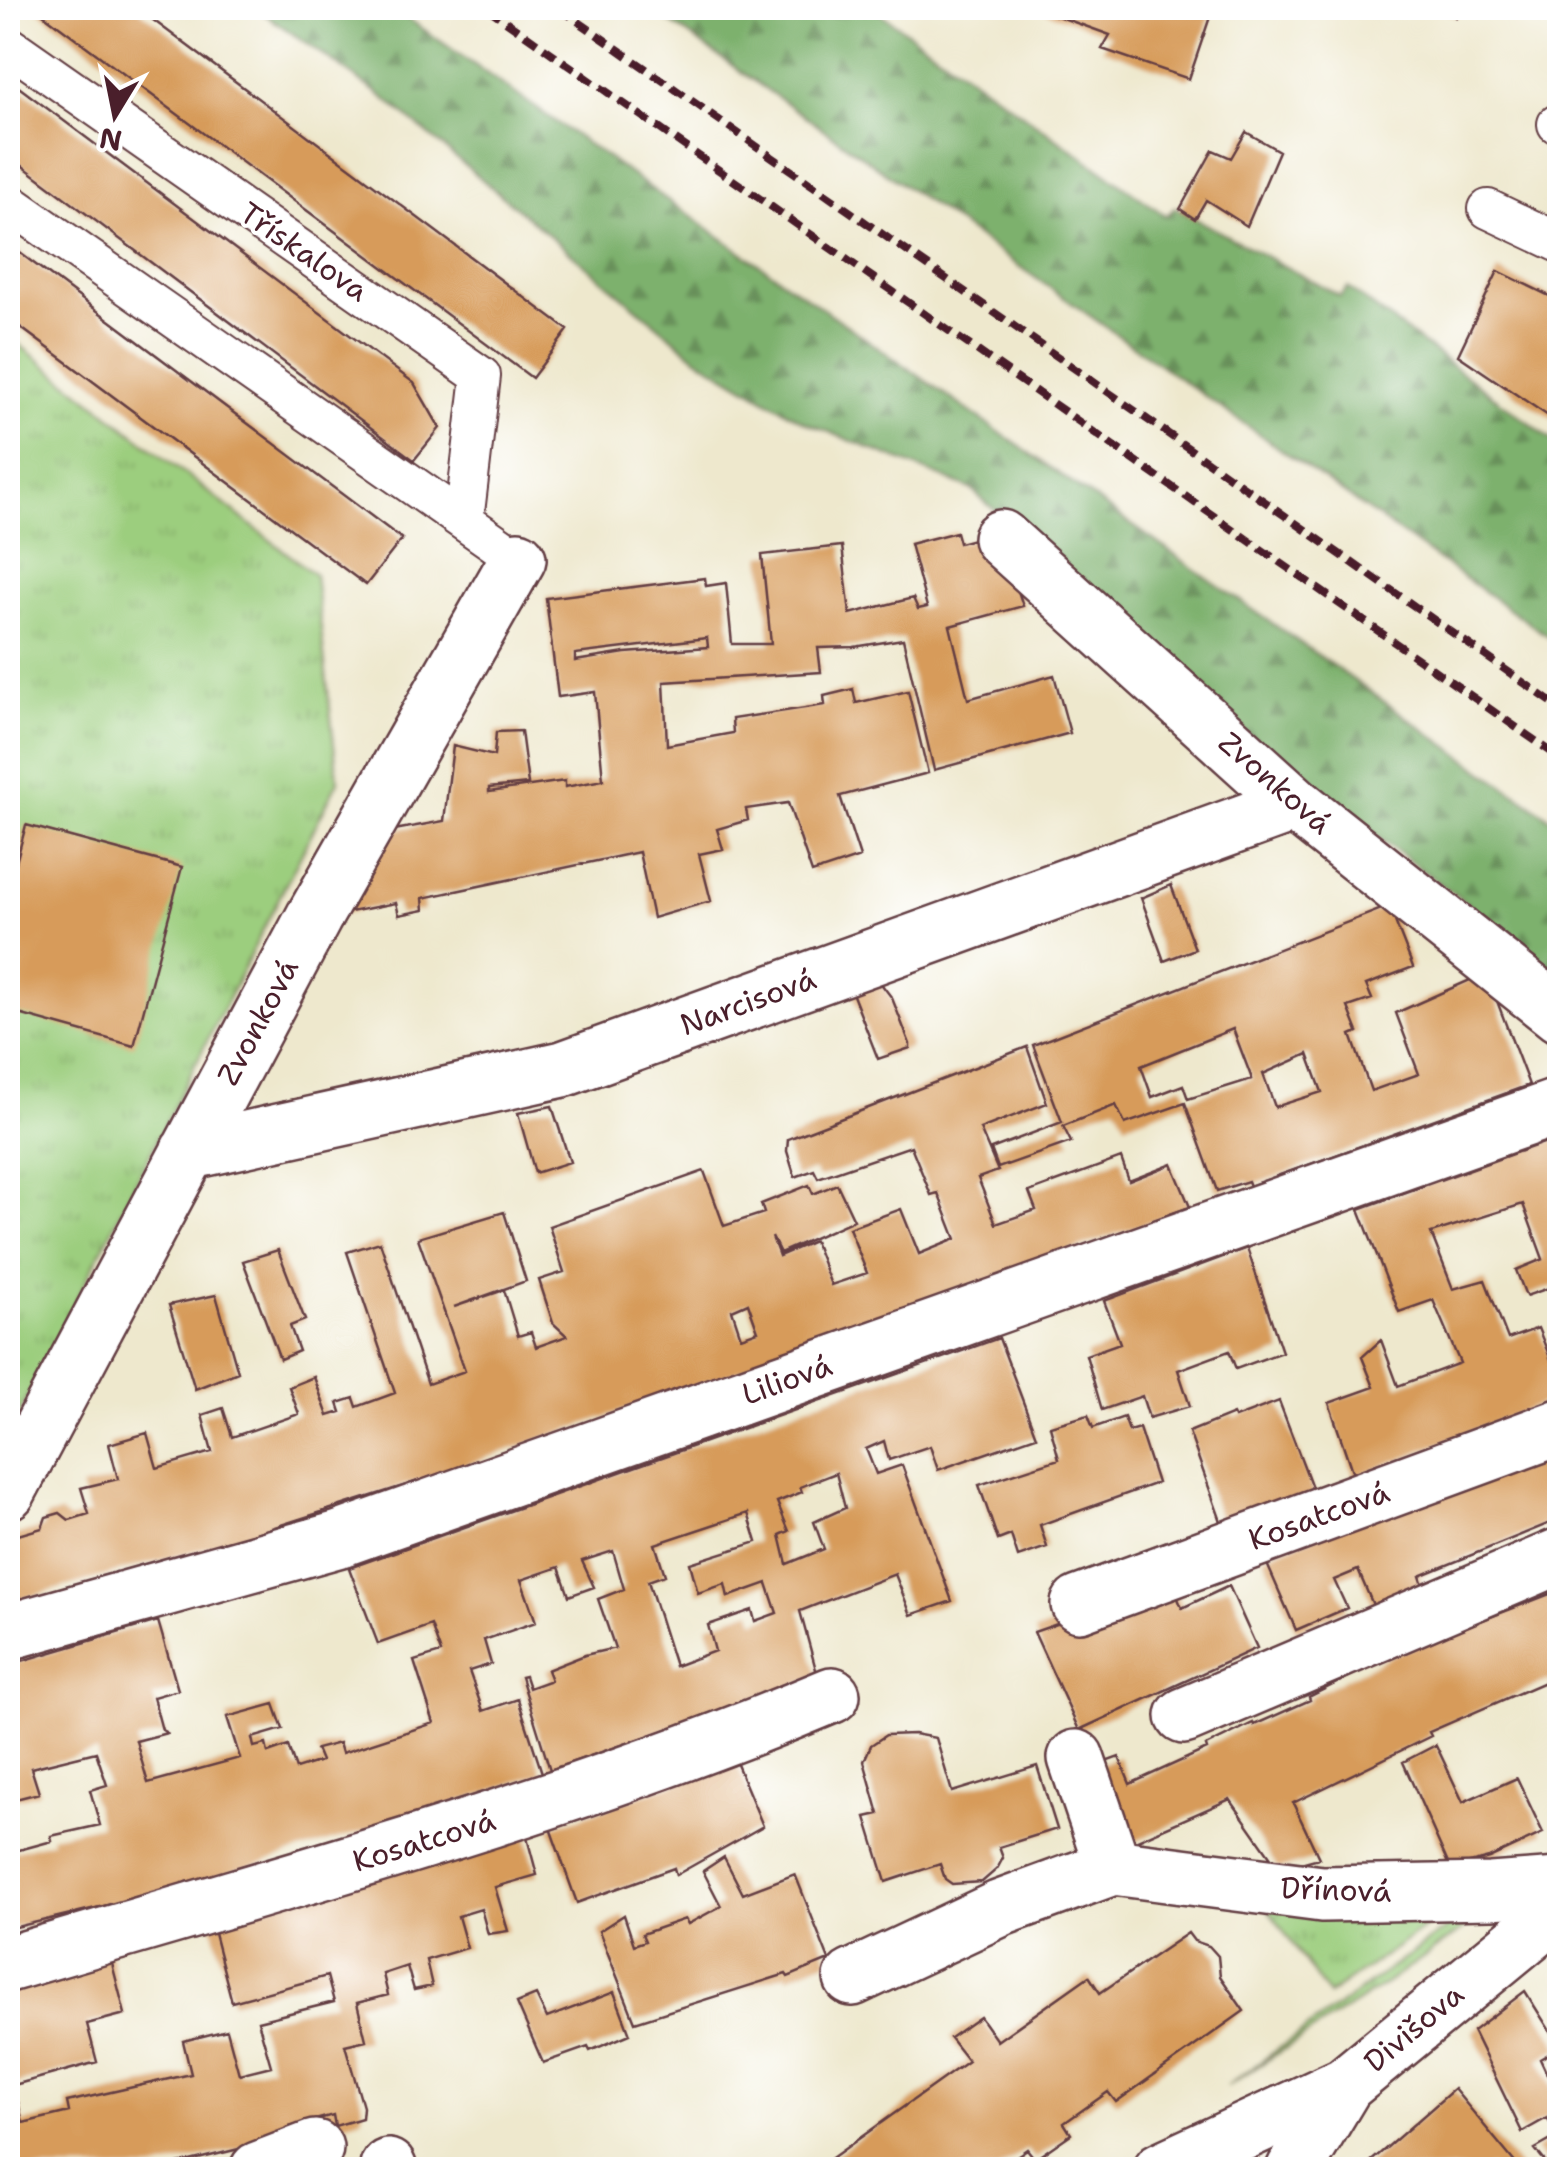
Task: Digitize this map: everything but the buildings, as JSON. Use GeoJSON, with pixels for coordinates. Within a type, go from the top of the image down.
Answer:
{"type":"FeatureCollection","features":[{"type":"Feature","properties":{"kind":"street","name":"Zvonková"},"geometry":{"type":"LineString","coordinates":[[1001,538],[1295,804],[1560,1015]]}},
{"type":"Feature","properties":{"kind":"street","name":"Zvonková"},"geometry":{"type":"LineString","coordinates":[[8,1491],[314,917],[518,558]]}},
{"type":"Feature","properties":{"kind":"street","name":"Narcisová"},"geometry":{"type":"LineString","coordinates":[[188,1152],[562,1069],[1295,804]]}},
{"type":"Feature","properties":{"kind":"street","name":"Liliová"},"geometry":{"type":"LineString","coordinates":[[8,1632],[340,1538],[1560,1106]]}},
{"type":"Feature","properties":{"kind":"street","name":"Kosatcová"},"geometry":{"type":"LineString","coordinates":[[1080,1604],[1560,1427]]}},
{"type":"Feature","properties":{"kind":"street"},"geometry":{"type":"LineString","coordinates":[[1184,1716],[1560,1556]]}},
{"type":"Feature","properties":{"kind":"street","name":"Kosatcová"},"geometry":{"type":"LineString","coordinates":[[8,1964],[479,1826],[755,1728],[832,1696]]}},
{"type":"Feature","properties":{"kind":"street"},"geometry":{"type":"LineString","coordinates":[[1076,1758],[1112,1868]]}},
{"type":"Feature","properties":{"kind":"street","name":"Dřínová"},"geometry":{"type":"LineString","coordinates":[[852,1978],[1001,1908],[1112,1868],[1322,1894],[1560,1886]]}},
{"type":"Feature","properties":{"kind":"street","name":"Divišova"},"geometry":{"type":"LineString","coordinates":[[1294,2170],[1345,2086],[1560,1908]]}},
{"type":"Feature","properties":{"kind":"street"},"geometry":{"type":"LineString","coordinates":[[1161,2170],[1345,2086]]}},
{"type":"Feature","properties":{"kind":"street"},"geometry":{"type":"LineString","coordinates":[[258,2170],[315,2148]]}},
{"type":"Feature","properties":{"kind":"lane","name":"Třískalova"},"geometry":{"type":"LineString","coordinates":[[8,45],[481,376],[464,521]]}},
{"type":"Feature","properties":{"kind":"lane"},"geometry":{"type":"LineString","coordinates":[[8,202],[518,558]]}},
{"type":"Feature","properties":{"kind":"lane"},"geometry":{"type":"LineString","coordinates":[[1488,210],[1560,242]]}},
{"type":"Feature","properties":{"kind":"green space"},"geometry":{"type":"Polygon","coordinates":[[[256,8],[393,8],[1559,824],[1559,986],[1505,932],[1287,770],[971,489],[804,422],[697,358],[383,97],[256,8]]]}},
{"type":"Feature","properties":{"kind":"green space"},"geometry":{"type":"Polygon","coordinates":[[[650,8],[873,8],[1166,216],[1175,208],[1340,296],[1348,288],[1559,445],[1559,644],[650,8]]]}},
{"type":"Feature","properties":{"kind":"green space"},"geometry":{"type":"Polygon","coordinates":[[[8,336],[315,575],[338,781],[8,1436],[8,336]]]}},
{"type":"Feature","properties":{"kind":"green space"},"geometry":{"type":"Polygon","coordinates":[[[1262,1900],[1459,1904],[1328,1995],[1262,1900]]]}},
{"type":"Feature","properties":{"kind":"green space"},"geometry":{"type":"Polygon","coordinates":[[[1469,1912],[1476,1920],[1387,1983],[1227,2086],[1469,1912]]]}},
{"type":"Feature","properties":{"kind":"railway"},"geometry":{"type":"LineString","coordinates":[[487,8],[1560,758]]}},
{"type":"Feature","properties":{"kind":"railway"},"geometry":{"type":"LineString","coordinates":[[559,8],[1560,708]]}}]}
